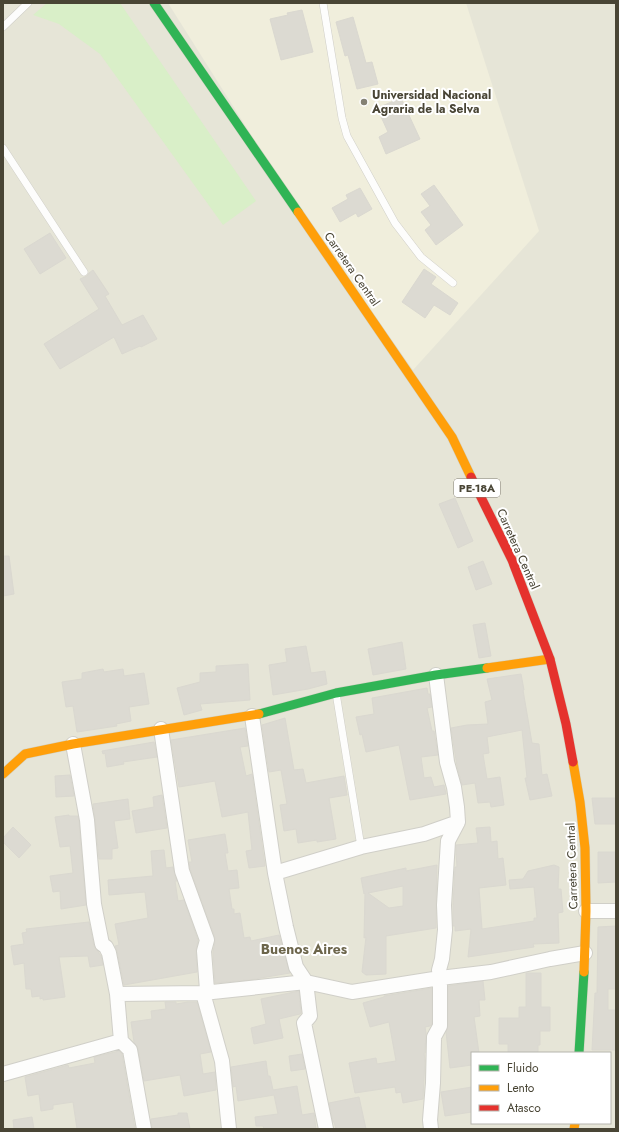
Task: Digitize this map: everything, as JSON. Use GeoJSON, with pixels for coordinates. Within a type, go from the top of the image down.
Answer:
{"type":"FeatureCollection","features":[{"type":"Feature","properties":{"kind":"main road","name":"Carretera Central"},"geometry":{"type":"LineString","coordinates":[[154,3],[452,437],[512,560],[550,660],[566,724],[580,802],[586,848],[586,912],[579,1052]]}},
{"type":"Feature","properties":{"kind":"main road"},"geometry":{"type":"LineString","coordinates":[[3,774],[25,754],[161,729],[252,716],[336,693],[436,675],[550,660]]}},
{"type":"Feature","properties":{"kind":"street"},"geometry":{"type":"LineString","coordinates":[[431,1129],[430,1120],[434,1037],[440,1026],[439,970],[442,959],[445,930],[444,905],[448,841],[458,822],[454,787],[447,762],[436,675]]}},
{"type":"Feature","properties":{"kind":"street"},"geometry":{"type":"LineString","coordinates":[[252,716],[275,873],[296,967],[306,982],[310,1016],[304,1023],[326,1129]]}},
{"type":"Feature","properties":{"kind":"street"},"geometry":{"type":"LineString","coordinates":[[161,729],[182,871],[207,940],[204,951],[207,990],[203,993]]}},
{"type":"Feature","properties":{"kind":"street"},"geometry":{"type":"LineString","coordinates":[[73,744],[88,820],[94,904],[102,944],[106,947],[109,953],[117,994],[121,1041],[130,1050],[144,1129]]}},
{"type":"Feature","properties":{"kind":"street"},"geometry":{"type":"LineString","coordinates":[[275,873],[361,846],[424,834],[458,822]]}},
{"type":"Feature","properties":{"kind":"street"},"geometry":{"type":"LineString","coordinates":[[586,912],[616,911]]}},
{"type":"Feature","properties":{"kind":"street"},"geometry":{"type":"LineString","coordinates":[[117,994],[203,993],[306,982],[352,992],[440,978],[490,972],[585,953]]}},
{"type":"Feature","properties":{"kind":"street"},"geometry":{"type":"LineString","coordinates":[[203,993],[222,1061],[230,1129]]}},
{"type":"Feature","properties":{"kind":"street"},"geometry":{"type":"LineString","coordinates":[[3,1074],[121,1041]]}},
{"type":"Feature","properties":{"kind":"lane"},"geometry":{"type":"LineString","coordinates":[[3,27],[28,3]]}},
{"type":"Feature","properties":{"kind":"lane"},"geometry":{"type":"LineString","coordinates":[[323,3],[342,118],[348,136],[395,223],[421,257],[453,283]]}},
{"type":"Feature","properties":{"kind":"lane"},"geometry":{"type":"LineString","coordinates":[[3,148],[84,272]]}},
{"type":"Feature","properties":{"kind":"lane"},"geometry":{"type":"LineString","coordinates":[[336,693],[361,846]]}},
{"type":"Feature","properties":{"kind":"shaded area"},"geometry":{"type":"Polygon","coordinates":[[[3,3],[616,3],[616,1129],[3,1129],[3,3]]]}},
{"type":"Feature","properties":{"kind":"shaded area","name":"Universidad Nacional Agraria de la Selva"},"geometry":{"type":"Polygon","coordinates":[[[168,3],[466,3],[539,231],[413,370],[293,201],[168,3]]]}},
{"type":"Feature","properties":{"kind":"green space"},"geometry":{"type":"Polygon","coordinates":[[[47,3],[120,3],[256,201],[223,225],[100,54],[59,24],[33,15],[47,3]]]}},
{"type":"Feature","properties":{"kind":"building"},"geometry":{"type":"Polygon","coordinates":[[[302,10],[313,52],[281,60],[270,19],[302,10]]]}},
{"type":"Feature","properties":{"kind":"building"},"geometry":{"type":"Polygon","coordinates":[[[353,17],[366,63],[372,62],[378,84],[357,89],[348,55],[345,56],[336,22],[353,17]]]}},
{"type":"Feature","properties":{"kind":"building"},"geometry":{"type":"Polygon","coordinates":[[[401,98],[420,139],[386,154],[379,137],[388,132],[377,108],[401,98]]]}},
{"type":"Feature","properties":{"kind":"building"},"geometry":{"type":"Polygon","coordinates":[[[434,185],[463,225],[436,245],[425,230],[431,225],[421,212],[430,206],[421,194],[434,185]]]}},
{"type":"Feature","properties":{"kind":"building"},"geometry":{"type":"Polygon","coordinates":[[[360,188],[372,209],[358,217],[356,213],[340,222],[332,208],[348,199],[346,195],[360,188]]]}},
{"type":"Feature","properties":{"kind":"building"},"geometry":{"type":"Polygon","coordinates":[[[50,233],[66,258],[40,274],[24,249],[50,233]]]}},
{"type":"Feature","properties":{"kind":"building"},"geometry":{"type":"Polygon","coordinates":[[[424,269],[436,277],[431,284],[458,303],[450,315],[434,305],[425,318],[402,302],[424,269]]]}},
{"type":"Feature","properties":{"kind":"building"},"geometry":{"type":"Polygon","coordinates":[[[93,270],[109,294],[105,296],[122,325],[143,315],[157,339],[122,354],[114,337],[60,369],[44,344],[99,309],[80,279],[87,276],[93,270]]]}},
{"type":"Feature","properties":{"kind":"building"},"geometry":{"type":"Polygon","coordinates":[[[455,498],[473,541],[458,548],[439,504],[455,498]]]}},
{"type":"Feature","properties":{"kind":"building"},"geometry":{"type":"Polygon","coordinates":[[[3,556],[9,556],[14,594],[3,596],[3,556]]]}},
{"type":"Feature","properties":{"kind":"building"},"geometry":{"type":"Polygon","coordinates":[[[483,561],[492,584],[476,590],[468,567],[483,561]]]}},
{"type":"Feature","properties":{"kind":"building"},"geometry":{"type":"Polygon","coordinates":[[[485,623],[491,656],[479,658],[473,625],[485,623]]]}},
{"type":"Feature","properties":{"kind":"building"},"geometry":{"type":"Polygon","coordinates":[[[402,642],[406,669],[373,675],[368,649],[402,642]]]}},
{"type":"Feature","properties":{"kind":"building"},"geometry":{"type":"Polygon","coordinates":[[[306,646],[311,673],[325,671],[327,684],[273,695],[269,665],[287,662],[285,649],[306,646]]]}},
{"type":"Feature","properties":{"kind":"building"},"geometry":{"type":"Polygon","coordinates":[[[248,664],[250,700],[200,704],[202,710],[184,715],[177,688],[200,682],[200,673],[216,672],[216,666],[248,664]]]}},
{"type":"Feature","properties":{"kind":"building"},"geometry":{"type":"Polygon","coordinates":[[[103,669],[104,672],[123,669],[124,676],[144,673],[149,704],[129,707],[131,721],[116,724],[117,726],[77,732],[73,706],[66,707],[62,682],[82,679],[82,673],[103,669]]]}},
{"type":"Feature","properties":{"kind":"building"},"geometry":{"type":"Polygon","coordinates":[[[521,674],[532,743],[539,744],[542,775],[547,774],[552,796],[530,800],[525,778],[527,778],[522,730],[487,737],[489,753],[483,754],[487,779],[500,777],[504,805],[491,807],[490,802],[478,803],[475,783],[462,785],[457,766],[451,728],[467,725],[488,724],[485,702],[492,700],[487,679],[521,674]]]}},
{"type":"Feature","properties":{"kind":"building"},"geometry":{"type":"Polygon","coordinates":[[[427,688],[428,694],[430,694],[432,707],[427,708],[432,731],[434,731],[438,755],[421,757],[424,778],[431,777],[434,787],[444,785],[446,794],[410,800],[399,745],[366,752],[356,717],[374,714],[372,698],[427,688]]]}},
{"type":"Feature","properties":{"kind":"building"},"geometry":{"type":"Polygon","coordinates":[[[285,718],[294,770],[303,769],[306,783],[344,776],[347,795],[329,798],[336,839],[298,843],[296,829],[284,831],[280,805],[287,804],[281,770],[269,772],[262,725],[285,718]]]}},
{"type":"Feature","properties":{"kind":"building"},"geometry":{"type":"Polygon","coordinates":[[[245,728],[248,746],[240,747],[246,776],[252,774],[265,866],[249,868],[246,851],[252,850],[248,812],[222,817],[215,781],[179,787],[171,740],[245,728]]]}},
{"type":"Feature","properties":{"kind":"building"},"geometry":{"type":"Polygon","coordinates":[[[154,742],[157,757],[123,762],[124,764],[107,767],[105,753],[103,754],[102,751],[154,742]]]}},
{"type":"Feature","properties":{"kind":"building"},"geometry":{"type":"Polygon","coordinates":[[[70,775],[74,796],[56,797],[55,776],[70,775]]]}},
{"type":"Feature","properties":{"kind":"building"},"geometry":{"type":"Polygon","coordinates":[[[162,795],[167,828],[136,833],[132,811],[154,807],[153,797],[162,795]]]}},
{"type":"Feature","properties":{"kind":"building"},"geometry":{"type":"Polygon","coordinates":[[[592,798],[616,798],[616,824],[595,824],[592,798]]]}},
{"type":"Feature","properties":{"kind":"building"},"geometry":{"type":"Polygon","coordinates":[[[128,799],[130,819],[114,821],[118,848],[112,849],[112,859],[99,859],[93,804],[128,799]]]}},
{"type":"Feature","properties":{"kind":"building"},"geometry":{"type":"Polygon","coordinates":[[[69,815],[78,816],[79,821],[86,905],[61,909],[60,891],[53,892],[50,876],[73,873],[70,846],[60,847],[55,817],[69,815]]]}},
{"type":"Feature","properties":{"kind":"building"},"geometry":{"type":"Polygon","coordinates":[[[13,827],[31,845],[19,858],[3,842],[3,838],[13,827]]]}},
{"type":"Feature","properties":{"kind":"building"},"geometry":{"type":"Polygon","coordinates":[[[490,827],[491,842],[497,841],[498,859],[503,858],[506,885],[479,888],[482,929],[534,921],[534,918],[537,918],[534,887],[510,889],[509,880],[523,879],[528,871],[554,865],[559,867],[558,889],[561,889],[563,912],[558,913],[559,943],[533,944],[534,947],[468,957],[471,929],[455,931],[455,926],[453,926],[455,867],[457,867],[456,845],[478,843],[476,828],[490,827]]]}},
{"type":"Feature","properties":{"kind":"building"},"geometry":{"type":"Polygon","coordinates":[[[225,834],[228,853],[225,853],[228,871],[237,870],[239,888],[229,889],[232,909],[234,909],[234,914],[240,913],[244,938],[250,937],[251,941],[279,935],[290,973],[249,980],[215,983],[213,952],[215,938],[190,869],[189,862],[192,862],[188,840],[225,834]]]}},
{"type":"Feature","properties":{"kind":"building"},"geometry":{"type":"Polygon","coordinates":[[[164,850],[166,868],[173,867],[177,881],[175,881],[178,901],[184,900],[198,940],[196,951],[197,972],[124,985],[115,946],[119,945],[115,924],[148,918],[145,892],[109,895],[108,880],[153,876],[151,851],[164,850]]]}},
{"type":"Feature","properties":{"kind":"building"},"geometry":{"type":"Polygon","coordinates":[[[598,852],[616,852],[616,882],[598,883],[598,852]]]}},
{"type":"Feature","properties":{"kind":"building"},"geometry":{"type":"Polygon","coordinates":[[[437,865],[436,928],[386,936],[386,974],[366,975],[362,972],[366,937],[364,938],[365,893],[364,894],[361,878],[406,868],[406,871],[437,865]],[[403,886],[368,893],[389,908],[403,906],[403,886]]]}},
{"type":"Feature","properties":{"kind":"building"},"geometry":{"type":"Polygon","coordinates":[[[89,922],[94,946],[101,956],[103,965],[90,967],[88,956],[59,957],[65,997],[43,1000],[43,998],[40,999],[40,996],[32,997],[31,989],[26,989],[24,963],[14,965],[11,946],[24,944],[22,933],[27,932],[26,929],[89,922]]]}},
{"type":"Feature","properties":{"kind":"building"},"geometry":{"type":"Polygon","coordinates":[[[616,926],[616,989],[608,989],[608,1010],[616,1010],[616,1050],[592,1050],[595,993],[597,993],[598,927],[616,926]]]}},
{"type":"Feature","properties":{"kind":"building"},"geometry":{"type":"Polygon","coordinates":[[[526,973],[541,973],[541,1007],[550,1007],[550,1031],[540,1031],[540,1045],[538,1045],[538,1052],[508,1052],[508,1044],[499,1044],[499,1018],[519,1018],[519,1007],[526,1007],[526,973]]]}},
{"type":"Feature","properties":{"kind":"building"},"geometry":{"type":"Polygon","coordinates":[[[483,981],[485,1000],[479,1000],[480,1016],[474,1017],[479,1052],[471,1052],[471,1065],[450,1068],[446,1032],[448,1026],[448,986],[483,981]]]}},
{"type":"Feature","properties":{"kind":"building"},"geometry":{"type":"Polygon","coordinates":[[[432,988],[432,1024],[425,1027],[423,1099],[403,1103],[401,1092],[396,1093],[395,1087],[355,1093],[349,1063],[376,1058],[377,1064],[396,1061],[389,1022],[370,1027],[363,1003],[384,996],[432,988]]]}},
{"type":"Feature","properties":{"kind":"building"},"geometry":{"type":"Polygon","coordinates":[[[299,991],[301,1013],[279,1019],[283,1038],[254,1044],[251,1028],[266,1024],[261,999],[299,991]]]}},
{"type":"Feature","properties":{"kind":"building"},"geometry":{"type":"Polygon","coordinates":[[[165,1002],[176,1002],[176,1004],[197,1002],[211,1052],[200,1054],[203,1074],[215,1072],[216,1090],[184,1096],[180,1075],[144,1081],[138,1049],[134,1042],[131,1022],[152,1019],[151,1011],[166,1009],[165,1002]]]}},
{"type":"Feature","properties":{"kind":"building"},"geometry":{"type":"Polygon","coordinates":[[[119,1051],[122,1054],[135,1129],[77,1129],[73,1102],[53,1105],[53,1109],[41,1111],[39,1094],[28,1096],[25,1077],[68,1065],[69,1068],[95,1063],[94,1057],[119,1051]]]}},
{"type":"Feature","properties":{"kind":"building"},"geometry":{"type":"Polygon","coordinates":[[[302,1054],[305,1069],[291,1071],[289,1056],[302,1054]]]}},
{"type":"Feature","properties":{"kind":"building"},"geometry":{"type":"Polygon","coordinates":[[[266,1061],[268,1076],[270,1076],[273,1090],[297,1086],[302,1115],[314,1113],[316,1129],[264,1129],[263,1126],[256,1126],[255,1117],[278,1114],[274,1095],[238,1101],[236,1086],[233,1087],[231,1067],[266,1061]]]}},
{"type":"Feature","properties":{"kind":"building"},"geometry":{"type":"Polygon","coordinates":[[[471,1087],[471,1112],[445,1116],[441,1092],[471,1087]]]}},
{"type":"Feature","properties":{"kind":"building"},"geometry":{"type":"Polygon","coordinates":[[[359,1097],[366,1129],[336,1129],[329,1103],[359,1097]]]}},
{"type":"Feature","properties":{"kind":"building"},"geometry":{"type":"Polygon","coordinates":[[[178,1113],[187,1113],[190,1129],[152,1129],[151,1119],[178,1115],[178,1113]]]}},
{"type":"Feature","properties":{"kind":"building"},"geometry":{"type":"Polygon","coordinates":[[[32,1117],[34,1129],[14,1129],[13,1120],[32,1117]]]}},
{"type":"Feature","properties":{"kind":"traffic: fast"},"geometry":{"type":"LineString","coordinates":[[154,3],[298,212]]}},
{"type":"Feature","properties":{"kind":"traffic: fast"},"geometry":{"type":"LineString","coordinates":[[259,714],[336,693],[436,675],[487,668]]}},
{"type":"Feature","properties":{"kind":"traffic: fast"},"geometry":{"type":"LineString","coordinates":[[579,1052],[584,972]]}},
{"type":"Feature","properties":{"kind":"traffic: slow"},"geometry":{"type":"LineString","coordinates":[[298,212],[452,437],[471,477]]}},
{"type":"Feature","properties":{"kind":"traffic: slow"},"geometry":{"type":"LineString","coordinates":[[487,668],[550,659]]}},
{"type":"Feature","properties":{"kind":"traffic: slow"},"geometry":{"type":"LineString","coordinates":[[3,774],[25,754],[73,744],[259,714]]}},
{"type":"Feature","properties":{"kind":"traffic: slow"},"geometry":{"type":"LineString","coordinates":[[573,762],[580,802],[585,848],[586,911],[584,972]]}},
{"type":"Feature","properties":{"kind":"traffic: slow"},"geometry":{"type":"LineString","coordinates":[[574,1129],[575,1124]]}},
{"type":"Feature","properties":{"kind":"traffic: jam"},"geometry":{"type":"LineString","coordinates":[[471,477],[512,560],[550,659],[566,724],[573,762]]}},
{"type":"Feature","properties":{"kind":"place","name":"Universidad Nacional Agraria de la Selva"},"geometry":{"type":"Point","coordinates":[364,102]}},
{"type":"Feature","properties":{"kind":"district","name":"Buenos Aires"},"geometry":{"type":"Point","coordinates":[304,949]}}]}
